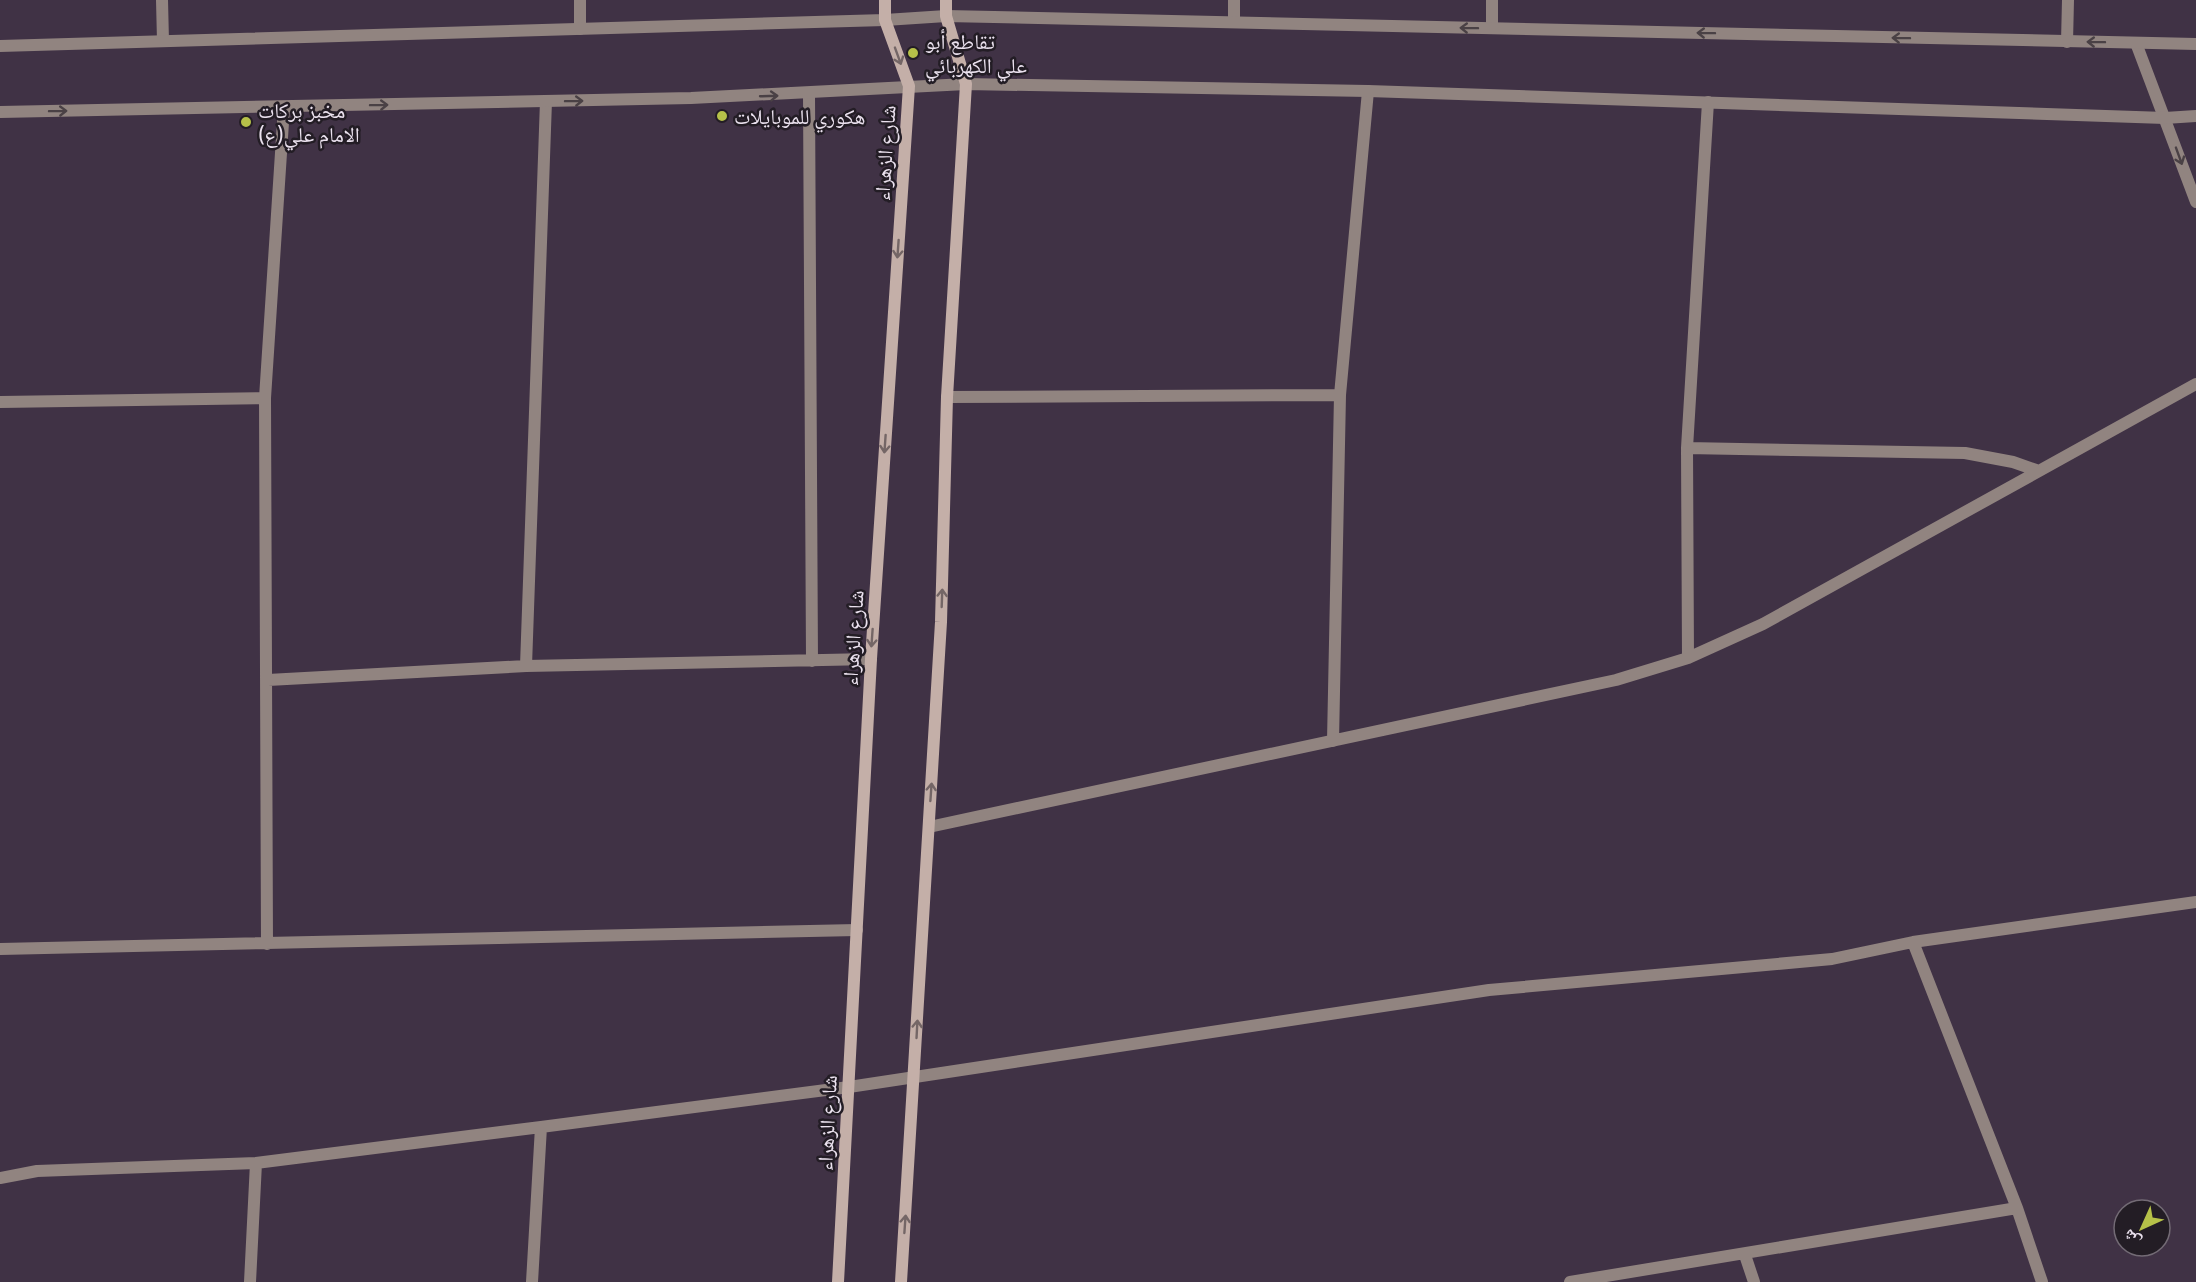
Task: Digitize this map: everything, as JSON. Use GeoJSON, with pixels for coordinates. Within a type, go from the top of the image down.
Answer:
{"type":"FeatureCollection","features":[{"type":"Feature","properties":{"kind":"main road","name":"شارع الزهراء"},"geometry":{"type":"LineString","coordinates":[[837,1282],[871,659],[909,86],[885,20],[885,0]]}},
{"type":"Feature","properties":{"kind":"main road"},"geometry":{"type":"LineString","coordinates":[[901,1282],[941,622],[947,397],[966,84],[946,16],[946,0]]}},
{"type":"Feature","properties":{"kind":"street"},"geometry":{"type":"LineString","coordinates":[[162,0],[163,41]]}},
{"type":"Feature","properties":{"kind":"street"},"geometry":{"type":"LineString","coordinates":[[580,0],[580,29]]}},
{"type":"Feature","properties":{"kind":"street"},"geometry":{"type":"LineString","coordinates":[[1234,0],[1234,22]]}},
{"type":"Feature","properties":{"kind":"street"},"geometry":{"type":"LineString","coordinates":[[1492,0],[1492,28]]}},
{"type":"Feature","properties":{"kind":"street"},"geometry":{"type":"LineString","coordinates":[[2067,42],[2068,0]]}},
{"type":"Feature","properties":{"kind":"street"},"geometry":{"type":"LineString","coordinates":[[0,46],[885,20],[946,16],[2196,44]]}},
{"type":"Feature","properties":{"kind":"street"},"geometry":{"type":"LineString","coordinates":[[2136,43],[2196,202]]}},
{"type":"Feature","properties":{"kind":"street"},"geometry":{"type":"LineString","coordinates":[[0,112],[808,94],[966,84],[1368,91],[2165,118],[2196,116]]}},
{"type":"Feature","properties":{"kind":"street"},"geometry":{"type":"LineString","coordinates":[[1333,741],[1340,395],[1368,91]]}},
{"type":"Feature","properties":{"kind":"street"},"geometry":{"type":"LineString","coordinates":[[808,94],[812,661]]}},
{"type":"Feature","properties":{"kind":"street"},"geometry":{"type":"LineString","coordinates":[[526,666],[546,101]]}},
{"type":"Feature","properties":{"kind":"street"},"geometry":{"type":"LineString","coordinates":[[1688,658],[1687,448],[1708,102]]}},
{"type":"Feature","properties":{"kind":"street"},"geometry":{"type":"LineString","coordinates":[[267,944],[268,680],[265,398],[284,106]]}},
{"type":"Feature","properties":{"kind":"street"},"geometry":{"type":"LineString","coordinates":[[929,827],[1616,680],[1688,658],[1763,624],[2036,470],[2196,384]]}},
{"type":"Feature","properties":{"kind":"street"},"geometry":{"type":"LineString","coordinates":[[947,397],[1340,395]]}},
{"type":"Feature","properties":{"kind":"street"},"geometry":{"type":"LineString","coordinates":[[0,402],[265,398]]}},
{"type":"Feature","properties":{"kind":"street"},"geometry":{"type":"LineString","coordinates":[[1687,448],[1965,453],[1997,458],[2036,470]]}},
{"type":"Feature","properties":{"kind":"street"},"geometry":{"type":"LineString","coordinates":[[268,680],[526,666],[871,659]]}},
{"type":"Feature","properties":{"kind":"street"},"geometry":{"type":"LineString","coordinates":[[0,1178],[37,1171],[256,1163],[849,1087],[1489,990],[1832,959],[1913,942],[2196,902]]}},
{"type":"Feature","properties":{"kind":"street"},"geometry":{"type":"LineString","coordinates":[[0,949],[857,930]]}},
{"type":"Feature","properties":{"kind":"street"},"geometry":{"type":"LineString","coordinates":[[1913,942],[2016,1208],[2042,1282]]}},
{"type":"Feature","properties":{"kind":"street"},"geometry":{"type":"LineString","coordinates":[[532,1282],[541,1127]]}},
{"type":"Feature","properties":{"kind":"street"},"geometry":{"type":"LineString","coordinates":[[250,1282],[256,1163]]}},
{"type":"Feature","properties":{"kind":"street"},"geometry":{"type":"LineString","coordinates":[[1570,1282],[1745,1255],[2016,1208]]}},
{"type":"Feature","properties":{"kind":"street"},"geometry":{"type":"LineString","coordinates":[[1745,1255],[1754,1282]]}},
{"type":"Feature","properties":{"kind":"place","name":"تقاطع أبو علي الكهربائي"},"geometry":{"type":"Point","coordinates":[913,53]}},
{"type":"Feature","properties":{"kind":"place","name":"هكوري للموبايلات"},"geometry":{"type":"Point","coordinates":[722,116]}},
{"type":"Feature","properties":{"kind":"place","name":"مخبز بركات الامام علي(ع)"},"geometry":{"type":"Point","coordinates":[246,122]}}]}
